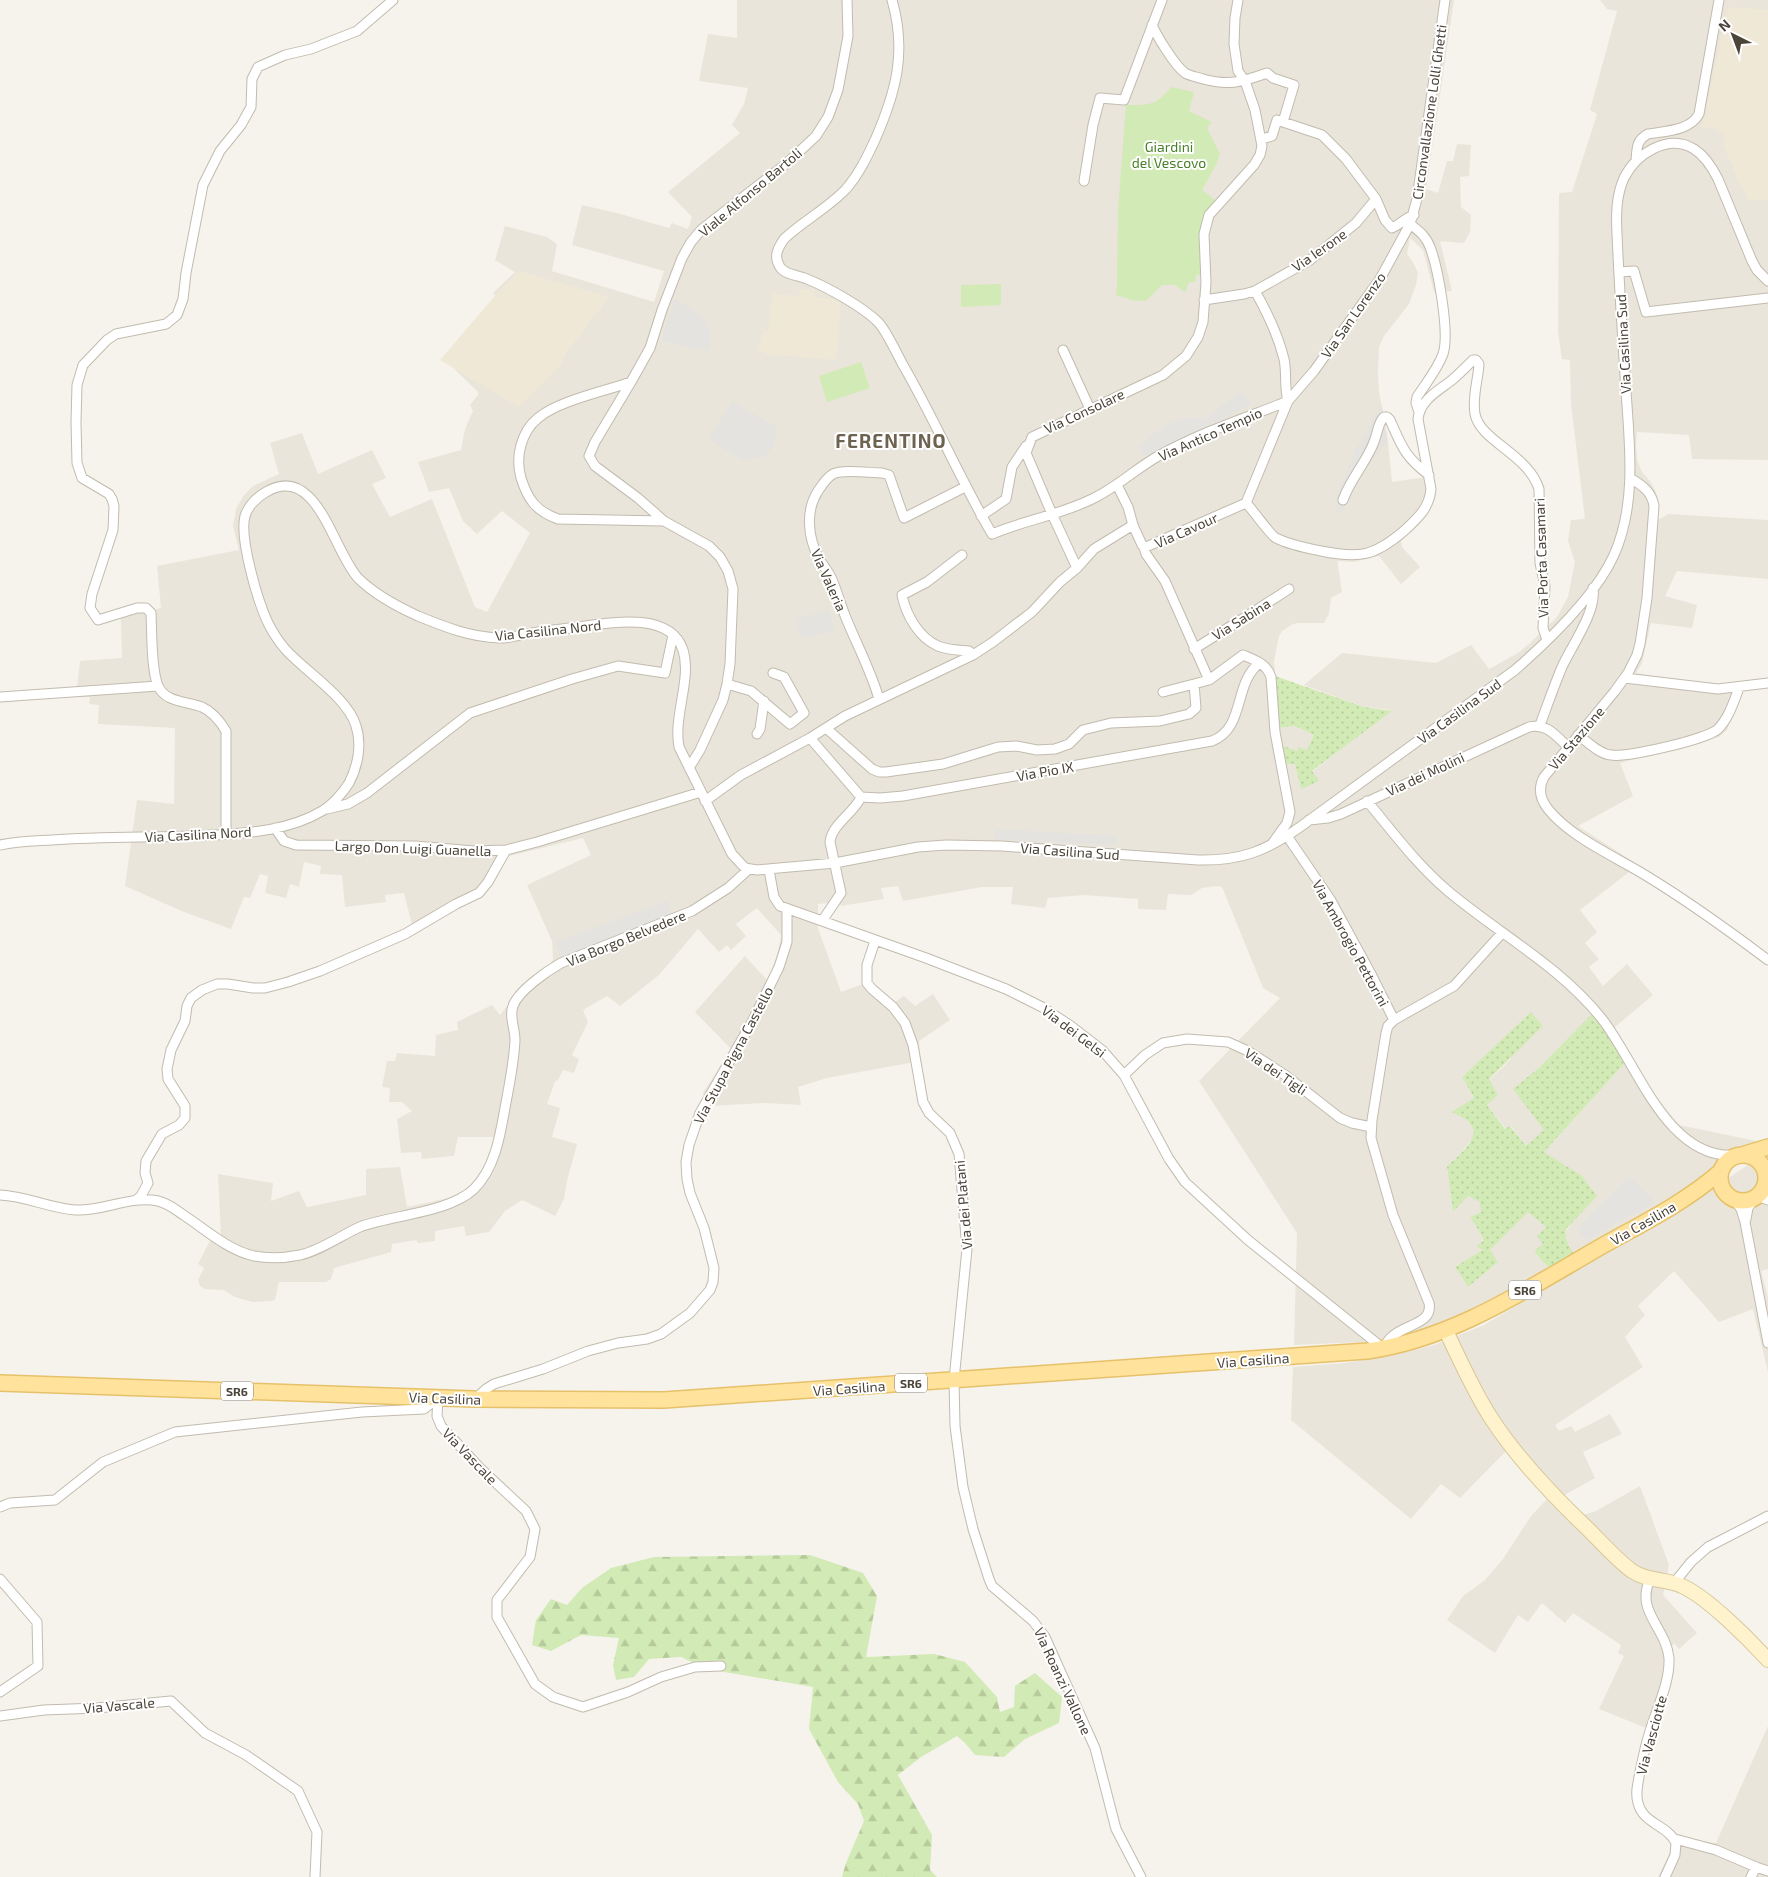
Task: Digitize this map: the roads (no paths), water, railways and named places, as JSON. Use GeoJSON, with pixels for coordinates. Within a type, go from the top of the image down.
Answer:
{"type":"FeatureCollection","features":[{"type":"Feature","properties":{"kind":"main road"},"geometry":{"type":"LineString","coordinates":[[1740,1155],[1757,1159],[1767,1170],[1760,1198],[1740,1201],[1731,1197],[1721,1185],[1722,1169],[1730,1158],[1740,1155],[1768,1147]]}},
{"type":"Feature","properties":{"kind":"main road","name":"Via Casilina"},"geometry":{"type":"LineString","coordinates":[[0,1383],[474,1399],[664,1400],[1384,1349],[1410,1343],[1446,1330],[1514,1297],[1690,1196],[1722,1169]]}},
{"type":"Feature","properties":{"kind":"main road","name":"Via Casilina"},"geometry":{"type":"LineString","coordinates":[[1690,1196],[1710,1192],[1731,1197]]}},
{"type":"Feature","properties":{"kind":"street"},"geometry":{"type":"LineString","coordinates":[[226,834],[226,731],[219,719],[202,707],[174,700],[165,695],[158,686],[154,672],[151,613],[146,608],[137,608],[98,620],[90,608],[92,594],[112,530],[114,506],[109,494],[87,482],[79,472],[76,422],[79,375],[83,366],[107,340],[116,334],[166,324],[177,315],[183,299],[186,273],[203,185],[220,151],[241,125],[252,107],[252,79],[258,67],[285,55],[311,49],[357,30],[393,0]]}},
{"type":"Feature","properties":{"kind":"street","name":"Viale Alfonso Bartoli"},"geometry":{"type":"LineString","coordinates":[[688,768],[700,750],[723,700],[727,684],[730,664],[733,589],[728,571],[720,557],[709,546],[664,521],[638,498],[595,466],[589,456],[595,442],[650,348],[668,293],[682,258],[691,242],[702,229],[786,164],[816,136],[828,117],[838,90],[848,36],[847,0]]}},
{"type":"Feature","properties":{"kind":"street"},"geometry":{"type":"LineString","coordinates":[[892,0],[899,50],[897,76],[889,109],[865,162],[846,188],[784,239],[778,248],[776,257],[785,272],[806,278],[841,296],[879,323],[928,409],[981,516],[1006,499],[1012,467],[1032,437]]}},
{"type":"Feature","properties":{"kind":"street"},"geometry":{"type":"LineString","coordinates":[[1084,180],[1093,125],[1100,98],[1124,100],[1162,0]]}},
{"type":"Feature","properties":{"kind":"street","name":"Via Consolare"},"geometry":{"type":"LineString","coordinates":[[1077,568],[1026,453],[1032,437],[1163,375],[1186,356],[1198,337],[1203,322],[1204,234],[1209,215],[1254,165],[1260,155],[1262,139],[1255,110],[1244,81],[1238,71],[1234,44],[1238,0]]}},
{"type":"Feature","properties":{"kind":"street","name":"Circonvallazione Lolli Ghetti"},"geometry":{"type":"LineString","coordinates":[[1410,224],[1418,199],[1445,0]]}},
{"type":"Feature","properties":{"kind":"street"},"geometry":{"type":"LineString","coordinates":[[1636,161],[1638,144],[1642,138],[1648,134],[1688,126],[1694,122],[1699,114],[1719,0]]}},
{"type":"Feature","properties":{"kind":"street"},"geometry":{"type":"LineString","coordinates":[[1152,25],[1157,36],[1184,72],[1225,84],[1244,81],[1266,73],[1273,78],[1294,84],[1283,122]]}},
{"type":"Feature","properties":{"kind":"street"},"geometry":{"type":"LineString","coordinates":[[1262,139],[1272,136],[1277,120],[1322,135],[1346,159],[1376,199],[1385,220],[1392,228],[1399,225],[1407,217],[1414,215]]}},
{"type":"Feature","properties":{"kind":"street","name":"Via Casilina Sud"},"geometry":{"type":"LineString","coordinates":[[749,869],[768,870],[835,863],[918,847],[946,845],[1002,846],[1207,860],[1241,857],[1271,846],[1310,820],[1501,681],[1547,640],[1593,588],[1608,566],[1619,542],[1626,515],[1630,478],[1616,223],[1618,198],[1624,178],[1636,161],[1654,148],[1671,144],[1685,145],[1701,154],[1718,179],[1752,261],[1757,270],[1768,281]]}},
{"type":"Feature","properties":{"kind":"street","name":"Via Ierone"},"geometry":{"type":"LineString","coordinates":[[1204,300],[1255,291],[1310,260],[1356,223],[1376,199]]}},
{"type":"Feature","properties":{"kind":"street"},"geometry":{"type":"LineString","coordinates":[[1255,291],[1267,312],[1284,358],[1285,390],[1288,401],[1246,504],[1265,525],[1271,535],[1276,538],[1308,549],[1343,556],[1371,552],[1390,543],[1426,510],[1430,500],[1431,489],[1418,419],[1417,398],[1439,364],[1445,343],[1442,299],[1430,247],[1423,234],[1410,224]]}},
{"type":"Feature","properties":{"kind":"street","name":"Via San Lorenzo"},"geometry":{"type":"LineString","coordinates":[[1288,401],[1314,370],[1380,278],[1410,224]]}},
{"type":"Feature","properties":{"kind":"street"},"geometry":{"type":"LineString","coordinates":[[1619,272],[1634,271],[1646,312],[1768,298]]}},
{"type":"Feature","properties":{"kind":"street"},"geometry":{"type":"LineString","coordinates":[[1063,350],[1090,409]]}},
{"type":"Feature","properties":{"kind":"street","name":"Via Porta Casamari"},"geometry":{"type":"LineString","coordinates":[[1419,412],[1424,402],[1473,360],[1478,362],[1479,368],[1474,397],[1477,421],[1484,431],[1526,465],[1537,482],[1539,489],[1540,563],[1545,586],[1543,628],[1547,640]]}},
{"type":"Feature","properties":{"kind":"street","name":"Viale Alfonso Bartoli"},"geometry":{"type":"LineString","coordinates":[[631,382],[560,405],[539,417],[530,426],[519,451],[519,471],[526,492],[534,505],[545,514],[558,519],[664,521]]}},
{"type":"Feature","properties":{"kind":"street","name":"Via Antico Tempio"},"geometry":{"type":"LineString","coordinates":[[981,516],[992,534],[1012,525],[1092,500],[1117,485],[1133,471],[1164,453],[1200,436],[1288,401]]}},
{"type":"Feature","properties":{"kind":"street"},"geometry":{"type":"LineString","coordinates":[[1343,500],[1348,485],[1371,448],[1380,420],[1384,417],[1390,420],[1404,450],[1413,463],[1429,475]]}},
{"type":"Feature","properties":{"kind":"street","name":"Via Valeria"},"geometry":{"type":"LineString","coordinates":[[879,699],[874,682],[845,616],[832,579],[820,560],[810,534],[811,501],[823,483],[834,474],[846,472],[887,473],[904,518],[965,487]]}},
{"type":"Feature","properties":{"kind":"street","name":"Via Stazione"},"geometry":{"type":"LineString","coordinates":[[1630,478],[1643,486],[1651,496],[1654,519],[1648,598],[1640,644],[1634,662],[1625,678],[1546,774],[1540,785],[1542,800],[1553,814],[1576,833],[1690,904],[1768,960]]}},
{"type":"Feature","properties":{"kind":"street","name":"Via Cavour"},"geometry":{"type":"LineString","coordinates":[[1117,485],[1128,506],[1133,525],[1144,547],[1246,504]]}},
{"type":"Feature","properties":{"kind":"street","name":"Via Casilina Nord"},"geometry":{"type":"LineString","coordinates":[[0,845],[12,842],[82,838],[226,834],[275,828],[303,820],[325,810],[340,795],[349,782],[356,766],[360,747],[356,725],[348,710],[287,651],[267,621],[254,583],[243,534],[245,514],[251,504],[264,493],[277,486],[294,486],[310,497],[323,515],[342,556],[356,576],[378,595],[397,606],[451,630],[476,636],[503,638],[599,624],[637,622],[656,625],[673,635]]}},
{"type":"Feature","properties":{"kind":"street"},"geometry":{"type":"LineString","coordinates":[[705,801],[741,775],[810,738],[845,716],[973,655],[1032,612],[1094,549],[1133,525]]}},
{"type":"Feature","properties":{"kind":"street"},"geometry":{"type":"LineString","coordinates":[[1144,547],[1146,554],[1165,581],[1209,680]]}},
{"type":"Feature","properties":{"kind":"street"},"geometry":{"type":"LineString","coordinates":[[962,555],[927,582],[902,595],[908,614],[918,630],[926,638],[937,646],[969,651],[973,655]]}},
{"type":"Feature","properties":{"kind":"street","name":"Via Sabina"},"geometry":{"type":"LineString","coordinates":[[1194,648],[1244,618],[1288,588]]}},
{"type":"Feature","properties":{"kind":"street"},"geometry":{"type":"LineString","coordinates":[[1568,748],[1552,731],[1540,725],[1563,666],[1591,608],[1594,596],[1593,588]]}},
{"type":"Feature","properties":{"kind":"street"},"geometry":{"type":"LineString","coordinates":[[673,635],[679,642],[684,654],[678,733],[679,747],[700,792],[735,858],[741,865],[749,869]]}},
{"type":"Feature","properties":{"kind":"street"},"geometry":{"type":"LineString","coordinates":[[325,810],[348,804],[366,793],[470,714],[572,679],[618,666],[665,673],[673,635]]}},
{"type":"Feature","properties":{"kind":"street"},"geometry":{"type":"LineString","coordinates":[[1163,692],[1209,680],[1244,655],[1269,670],[1275,732],[1290,812],[1287,823],[1271,846]]}},
{"type":"Feature","properties":{"kind":"street","name":"Via Pio IX"},"geometry":{"type":"LineString","coordinates":[[861,797],[903,796],[1212,741],[1230,727],[1249,677],[1253,669],[1260,663]]}},
{"type":"Feature","properties":{"kind":"street"},"geometry":{"type":"LineString","coordinates":[[727,684],[751,691],[790,724],[804,713],[784,676],[773,673]]}},
{"type":"Feature","properties":{"kind":"street"},"geometry":{"type":"LineString","coordinates":[[1625,678],[1712,688],[1739,688],[1768,683]]}},
{"type":"Feature","properties":{"kind":"street"},"geometry":{"type":"LineString","coordinates":[[826,728],[872,769],[886,772],[943,764],[987,749],[1003,746],[1016,746],[1037,750],[1055,749],[1069,744],[1079,732],[1086,729],[1115,723],[1154,722],[1189,714],[1196,708],[1194,684]]}},
{"type":"Feature","properties":{"kind":"street"},"geometry":{"type":"LineString","coordinates":[[0,697],[158,686]]}},
{"type":"Feature","properties":{"kind":"street"},"geometry":{"type":"LineString","coordinates":[[1578,735],[1602,752],[1614,756],[1626,755],[1703,736],[1714,732],[1722,724],[1732,707],[1739,688]]}},
{"type":"Feature","properties":{"kind":"street"},"geometry":{"type":"LineString","coordinates":[[757,734],[760,729],[764,701]]}},
{"type":"Feature","properties":{"kind":"street","name":"Via dei Molini"},"geometry":{"type":"LineString","coordinates":[[1310,820],[1332,817],[1525,728],[1540,725]]}},
{"type":"Feature","properties":{"kind":"street"},"geometry":{"type":"LineString","coordinates":[[810,738],[861,797],[858,804],[831,835],[830,842],[841,893],[822,920]]}},
{"type":"Feature","properties":{"kind":"street","name":"Largo Don Luigi Guanella"},"geometry":{"type":"LineString","coordinates":[[275,828],[284,841],[296,844],[415,846],[474,851],[506,850],[700,792]]}},
{"type":"Feature","properties":{"kind":"street"},"geometry":{"type":"LineString","coordinates":[[1367,801],[1434,879],[1455,897],[1558,974],[1585,1000],[1607,1026],[1643,1087],[1667,1119],[1690,1141],[1713,1154],[1740,1155]]}},
{"type":"Feature","properties":{"kind":"street","name":"Via Ambrogio Pettorini"},"geometry":{"type":"LineString","coordinates":[[1287,836],[1330,899],[1394,1020],[1388,1026],[1386,1033],[1371,1127],[1372,1141],[1391,1209],[1429,1303],[1430,1310],[1425,1319],[1393,1335],[1387,1341],[1384,1349]]}},
{"type":"Feature","properties":{"kind":"street"},"geometry":{"type":"LineString","coordinates":[[136,1200],[142,1196],[148,1183],[145,1173],[146,1161],[162,1134],[179,1125],[185,1118],[184,1106],[168,1079],[167,1069],[171,1050],[185,1021],[187,1006],[191,998],[202,990],[217,984],[265,988],[288,982],[320,971],[405,934],[456,904],[479,893],[488,882],[506,850]]}},
{"type":"Feature","properties":{"kind":"street","name":"Via Borgo Belvedere"},"geometry":{"type":"LineString","coordinates":[[0,1195],[24,1198],[74,1210],[104,1208],[136,1200],[155,1200],[168,1204],[241,1251],[259,1257],[282,1258],[313,1251],[372,1223],[461,1199],[472,1191],[483,1178],[496,1149],[514,1052],[512,1008],[518,996],[561,963],[698,908],[728,888],[749,869]]}},
{"type":"Feature","properties":{"kind":"street"},"geometry":{"type":"LineString","coordinates":[[768,870],[775,901],[788,910]]}},
{"type":"Feature","properties":{"kind":"street","name":"Via dei Gelsi"},"geometry":{"type":"LineString","coordinates":[[788,910],[822,920],[935,961],[1028,1000],[1066,1022],[1107,1055],[1124,1075],[1169,1159],[1185,1182],[1248,1240],[1384,1349]]}},
{"type":"Feature","properties":{"kind":"street","name":"Via Stupa Pigna Castello"},"geometry":{"type":"LineString","coordinates":[[474,1399],[486,1388],[494,1384],[550,1366],[588,1351],[618,1343],[647,1339],[660,1334],[690,1313],[710,1290],[713,1282],[714,1268],[706,1236],[687,1178],[688,1145],[700,1113],[749,1027],[779,967],[787,942],[788,910]]}},
{"type":"Feature","properties":{"kind":"street"},"geometry":{"type":"LineString","coordinates":[[1394,1020],[1454,986],[1502,933]]}},
{"type":"Feature","properties":{"kind":"street","name":"Via dei Platani"},"geometry":{"type":"LineString","coordinates":[[875,940],[867,965],[868,982],[872,989],[893,1007],[905,1023],[913,1045],[923,1102],[929,1112],[950,1134],[959,1154],[968,1249],[954,1380]]}},
{"type":"Feature","properties":{"kind":"street","name":"Via dei Tigli"},"geometry":{"type":"LineString","coordinates":[[1124,1075],[1148,1052],[1164,1043],[1187,1039],[1228,1042],[1248,1051],[1285,1075],[1340,1118],[1371,1127]]}},
{"type":"Feature","properties":{"kind":"street"},"geometry":{"type":"LineString","coordinates":[[1713,1154],[1722,1169]]}},
{"type":"Feature","properties":{"kind":"street"},"geometry":{"type":"LineString","coordinates":[[1731,1197],[1741,1208],[1745,1222],[1768,1343]]}},
{"type":"Feature","properties":{"kind":"street"},"geometry":{"type":"LineString","coordinates":[[1745,1222],[1748,1208],[1760,1198]]}},
{"type":"Feature","properties":{"kind":"street"},"geometry":{"type":"LineString","coordinates":[[1446,1330],[1487,1412],[1535,1474],[1562,1504],[1622,1562],[1638,1574],[1650,1579],[1674,1583],[1688,1588],[1738,1630],[1768,1660]]}},
{"type":"Feature","properties":{"kind":"street","name":"Via Roanzi Vallone"},"geometry":{"type":"LineString","coordinates":[[954,1380],[955,1426],[964,1487],[973,1529],[989,1579],[997,1591],[1033,1620],[1045,1637],[1094,1748],[1116,1829],[1141,1877]]}},
{"type":"Feature","properties":{"kind":"street"},"geometry":{"type":"LineString","coordinates":[[0,1507],[10,1503],[56,1500],[103,1462],[175,1432],[362,1412],[424,1409],[438,1398]]}},
{"type":"Feature","properties":{"kind":"street","name":"Via Vascale"},"geometry":{"type":"LineString","coordinates":[[438,1398],[437,1416],[441,1426],[480,1468],[526,1511],[536,1529],[530,1557],[497,1600],[497,1617],[535,1684],[553,1697],[583,1707],[628,1692],[662,1677],[695,1667],[721,1666]]}},
{"type":"Feature","properties":{"kind":"street"},"geometry":{"type":"LineString","coordinates":[[1674,1583],[1691,1562],[1708,1547],[1768,1516]]}},
{"type":"Feature","properties":{"kind":"street"},"geometry":{"type":"LineString","coordinates":[[0,1579],[37,1622],[38,1666],[0,1692]]}},
{"type":"Feature","properties":{"kind":"street","name":"Via Vasciotte"},"geometry":{"type":"LineString","coordinates":[[1650,1579],[1646,1592],[1646,1605],[1666,1647],[1669,1666],[1645,1747],[1637,1796],[1639,1807],[1644,1815],[1675,1839]]}},
{"type":"Feature","properties":{"kind":"street","name":"Via Vascale"},"geometry":{"type":"LineString","coordinates":[[0,1716],[44,1710],[97,1708],[171,1701],[205,1733],[246,1755],[298,1791],[317,1832],[315,1877]]}},
{"type":"Feature","properties":{"kind":"street"},"geometry":{"type":"LineString","coordinates":[[1665,1877],[1676,1852],[1675,1839],[1716,1850],[1768,1871]]}},
{"type":"Feature","properties":{"kind":"street"},"geometry":{"type":"LineString","coordinates":[[1751,1877],[1756,1866]]}},
{"type":"Feature","properties":{"kind":"district","name":"FERENTINO"},"geometry":{"type":"Point","coordinates":[891,440]}},
{"type":"Feature","properties":{"kind":"park label","name":"Giardini del Vescovo"},"geometry":{"type":"Point","coordinates":[1169,154]}}]}
